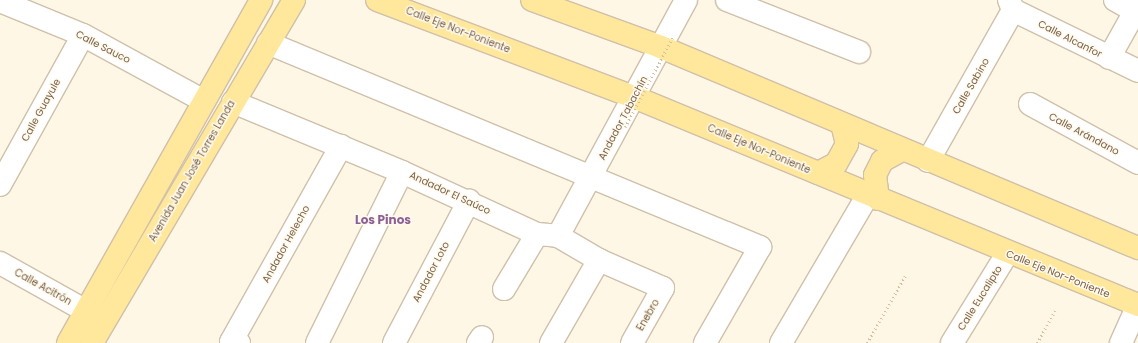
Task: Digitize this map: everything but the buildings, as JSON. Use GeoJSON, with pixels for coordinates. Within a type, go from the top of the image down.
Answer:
{"type":"FeatureCollection","features":[{"type":"Feature","properties":{"kind":"main road"},"geometry":{"type":"LineString","coordinates":[[68,343],[202,100],[261,0]]}},
{"type":"Feature","properties":{"kind":"main road","name":"Avenida Juan José Torres Landa"},"geometry":{"type":"LineString","coordinates":[[92,343],[294,0]]}},
{"type":"Feature","properties":{"kind":"main road","name":"Calle Eje Nor-Poniente"},"geometry":{"type":"LineString","coordinates":[[377,0],[634,97],[818,173],[1007,254],[1138,305]]}},
{"type":"Feature","properties":{"kind":"main road"},"geometry":{"type":"LineString","coordinates":[[532,0],[668,41],[842,124],[1138,248]]}},
{"type":"Feature","properties":{"kind":"main road"},"geometry":{"type":"LineString","coordinates":[[818,173],[836,164],[847,144],[842,124]]}},
{"type":"Feature","properties":{"kind":"main road"},"geometry":{"type":"LineString","coordinates":[[873,197],[875,175],[882,161],[902,150]]}},
{"type":"Feature","properties":{"kind":"street","name":"Andador Tabachín"},"geometry":{"type":"LineString","coordinates":[[504,289],[548,235],[591,178],[634,97],[668,41],[686,0]]}},
{"type":"Feature","properties":{"kind":"street"},"geometry":{"type":"LineString","coordinates":[[726,0],[859,52]]}},
{"type":"Feature","properties":{"kind":"street"},"geometry":{"type":"LineString","coordinates":[[1109,58],[1137,8],[1115,0]]}},
{"type":"Feature","properties":{"kind":"street","name":"Calle Sauco"},"geometry":{"type":"LineString","coordinates":[[0,1],[83,35],[202,100]]}},
{"type":"Feature","properties":{"kind":"street","name":"Calle Alcanfor"},"geometry":{"type":"LineString","coordinates":[[1011,5],[1109,58],[1138,71]]}},
{"type":"Feature","properties":{"kind":"street","name":"Calle Sabino"},"geometry":{"type":"LineString","coordinates":[[928,161],[1011,5]]}},
{"type":"Feature","properties":{"kind":"street","name":"Calle Guayule"},"geometry":{"type":"LineString","coordinates":[[0,185],[83,35]]}},
{"type":"Feature","properties":{"kind":"street"},"geometry":{"type":"LineString","coordinates":[[268,44],[760,247],[705,343]]}},
{"type":"Feature","properties":{"kind":"street","name":"Andador El Saúco"},"geometry":{"type":"LineString","coordinates":[[233,102],[341,146],[548,235],[599,260],[664,288]]}},
{"type":"Feature","properties":{"kind":"street","name":"Calle Arándano"},"geometry":{"type":"LineString","coordinates":[[1030,104],[1135,155]]}},
{"type":"Feature","properties":{"kind":"street","name":"Andador Helecho"},"geometry":{"type":"LineString","coordinates":[[235,342],[341,146]]}},
{"type":"Feature","properties":{"kind":"street"},"geometry":{"type":"LineString","coordinates":[[317,343],[402,172]]}},
{"type":"Feature","properties":{"kind":"street"},"geometry":{"type":"LineString","coordinates":[[781,343],[873,197]]}},
{"type":"Feature","properties":{"kind":"street","name":"Andador Loto"},"geometry":{"type":"LineString","coordinates":[[394,343],[469,202]]}},
{"type":"Feature","properties":{"kind":"street","name":"Calle Eucalipto"},"geometry":{"type":"LineString","coordinates":[[952,343],[1007,254]]}},
{"type":"Feature","properties":{"kind":"street"},"geometry":{"type":"LineString","coordinates":[[551,343],[599,260]]}},
{"type":"Feature","properties":{"kind":"street","name":"Calle Acitrón"},"geometry":{"type":"LineString","coordinates":[[0,263],[86,311]]}},
{"type":"Feature","properties":{"kind":"street","name":"Enebro"},"geometry":{"type":"LineString","coordinates":[[632,343],[664,288]]}},
{"type":"Feature","properties":{"kind":"street"},"geometry":{"type":"LineString","coordinates":[[1121,343],[1138,305]]}},
{"type":"Feature","properties":{"kind":"path"},"geometry":{"type":"LineString","coordinates":[[625,127],[668,41]]}},
{"type":"Feature","properties":{"kind":"path"},"geometry":{"type":"LineString","coordinates":[[867,343],[905,276]]}},
{"type":"Feature","properties":{"kind":"path"},"geometry":{"type":"LineString","coordinates":[[1037,343],[1055,311]]}},
{"type":"Feature","properties":{"kind":"district","name":"Los Pinos"},"geometry":{"type":"Point","coordinates":[383,220]}}]}
